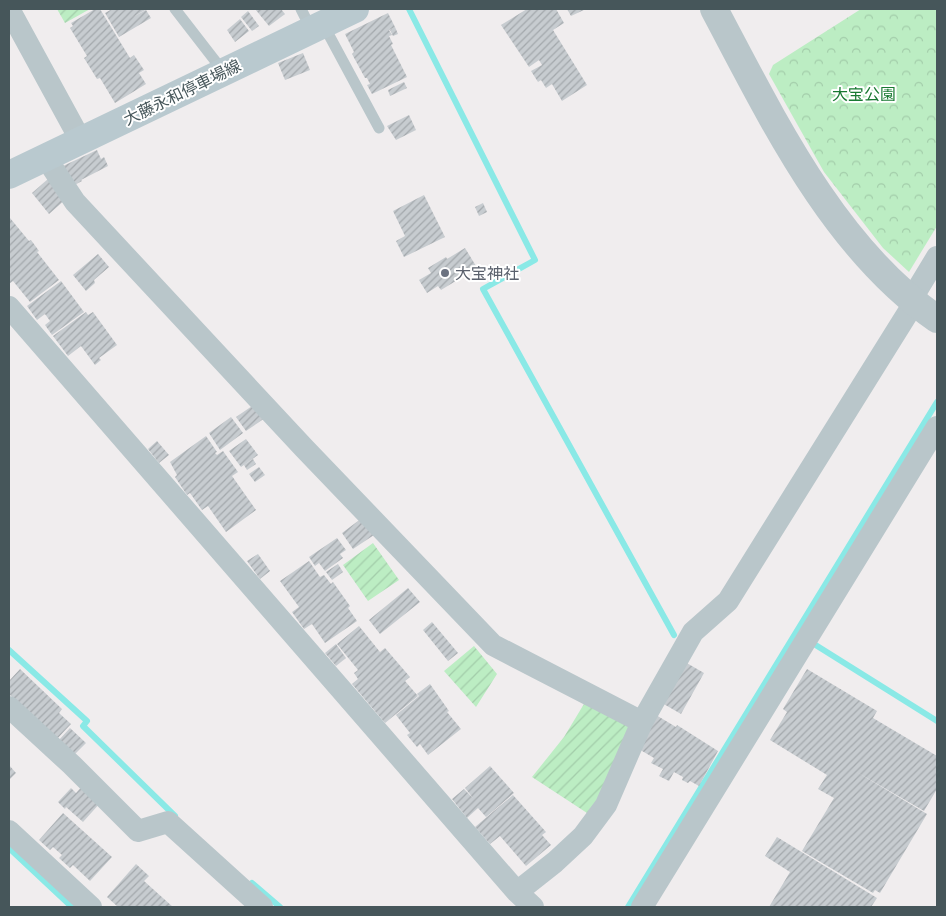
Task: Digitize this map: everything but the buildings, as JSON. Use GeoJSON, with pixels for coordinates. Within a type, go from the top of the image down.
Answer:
{"type":"FeatureCollection","features":[{"type":"Feature","properties":{"kind":"main road","name":"大藤永和停車場線"},"geometry":{"type":"LineString","coordinates":[[9,175],[223,71],[312,21],[355,9]]}},
{"type":"Feature","properties":{"kind":"street"},"geometry":{"type":"LineString","coordinates":[[9,9],[81,141]]}},
{"type":"Feature","properties":{"kind":"street"},"geometry":{"type":"LineString","coordinates":[[714,9],[810,181],[875,265],[913,301],[937,319]]}},
{"type":"Feature","properties":{"kind":"street"},"geometry":{"type":"LineString","coordinates":[[46,158],[75,202],[304,448],[493,645],[642,722]]}},
{"type":"Feature","properties":{"kind":"street"},"geometry":{"type":"LineString","coordinates":[[9,307],[519,900],[555,862],[584,836],[606,805],[642,722],[693,632],[728,601],[913,301],[937,258]]}},
{"type":"Feature","properties":{"kind":"street"},"geometry":{"type":"LineString","coordinates":[[642,907],[937,427]]}},
{"type":"Feature","properties":{"kind":"street"},"geometry":{"type":"LineString","coordinates":[[9,708],[72,765],[138,831],[168,822],[262,907]]}},
{"type":"Feature","properties":{"kind":"street"},"geometry":{"type":"LineString","coordinates":[[9,831],[91,907]]}},
{"type":"Feature","properties":{"kind":"lane"},"geometry":{"type":"LineString","coordinates":[[174,9],[223,71]]}},
{"type":"Feature","properties":{"kind":"lane"},"geometry":{"type":"LineString","coordinates":[[312,21],[379,128]]}},
{"type":"Feature","properties":{"kind":"green space"},"geometry":{"type":"Polygon","coordinates":[[[57,9],[90,9],[65,23],[57,9]]]}},
{"type":"Feature","properties":{"kind":"green space","name":"大宝公園"},"geometry":{"type":"Polygon","coordinates":[[[861,9],[937,9],[937,226],[909,272],[883,248],[824,172],[769,74],[773,65],[861,9]]]}},
{"type":"Feature","properties":{"kind":"green space"},"geometry":{"type":"Polygon","coordinates":[[[373,543],[399,580],[368,601],[343,565],[373,543]]]}},
{"type":"Feature","properties":{"kind":"green space"},"geometry":{"type":"Polygon","coordinates":[[[474,646],[497,674],[476,707],[444,671],[474,646]]]}},
{"type":"Feature","properties":{"kind":"green space"},"geometry":{"type":"Polygon","coordinates":[[[587,699],[627,719],[632,730],[598,799],[587,813],[532,777],[564,737],[587,699]]]}},
{"type":"Feature","properties":{"kind":"waterway"},"geometry":{"type":"LineString","coordinates":[[409,9],[535,260],[483,289],[674,635]]}},
{"type":"Feature","properties":{"kind":"waterway"},"geometry":{"type":"LineString","coordinates":[[628,907],[937,402]]}},
{"type":"Feature","properties":{"kind":"waterway"},"geometry":{"type":"LineString","coordinates":[[814,644],[937,721]]}},
{"type":"Feature","properties":{"kind":"waterway"},"geometry":{"type":"LineString","coordinates":[[9,650],[87,721],[83,726],[175,816]]}},
{"type":"Feature","properties":{"kind":"waterway"},"geometry":{"type":"LineString","coordinates":[[9,848],[72,907]]}},
{"type":"Feature","properties":{"kind":"waterway"},"geometry":{"type":"LineString","coordinates":[[252,883],[280,907]]}},
{"type":"Feature","properties":{"kind":"place","name":"大宝神社"},"geometry":{"type":"Point","coordinates":[445,273]}}]}
